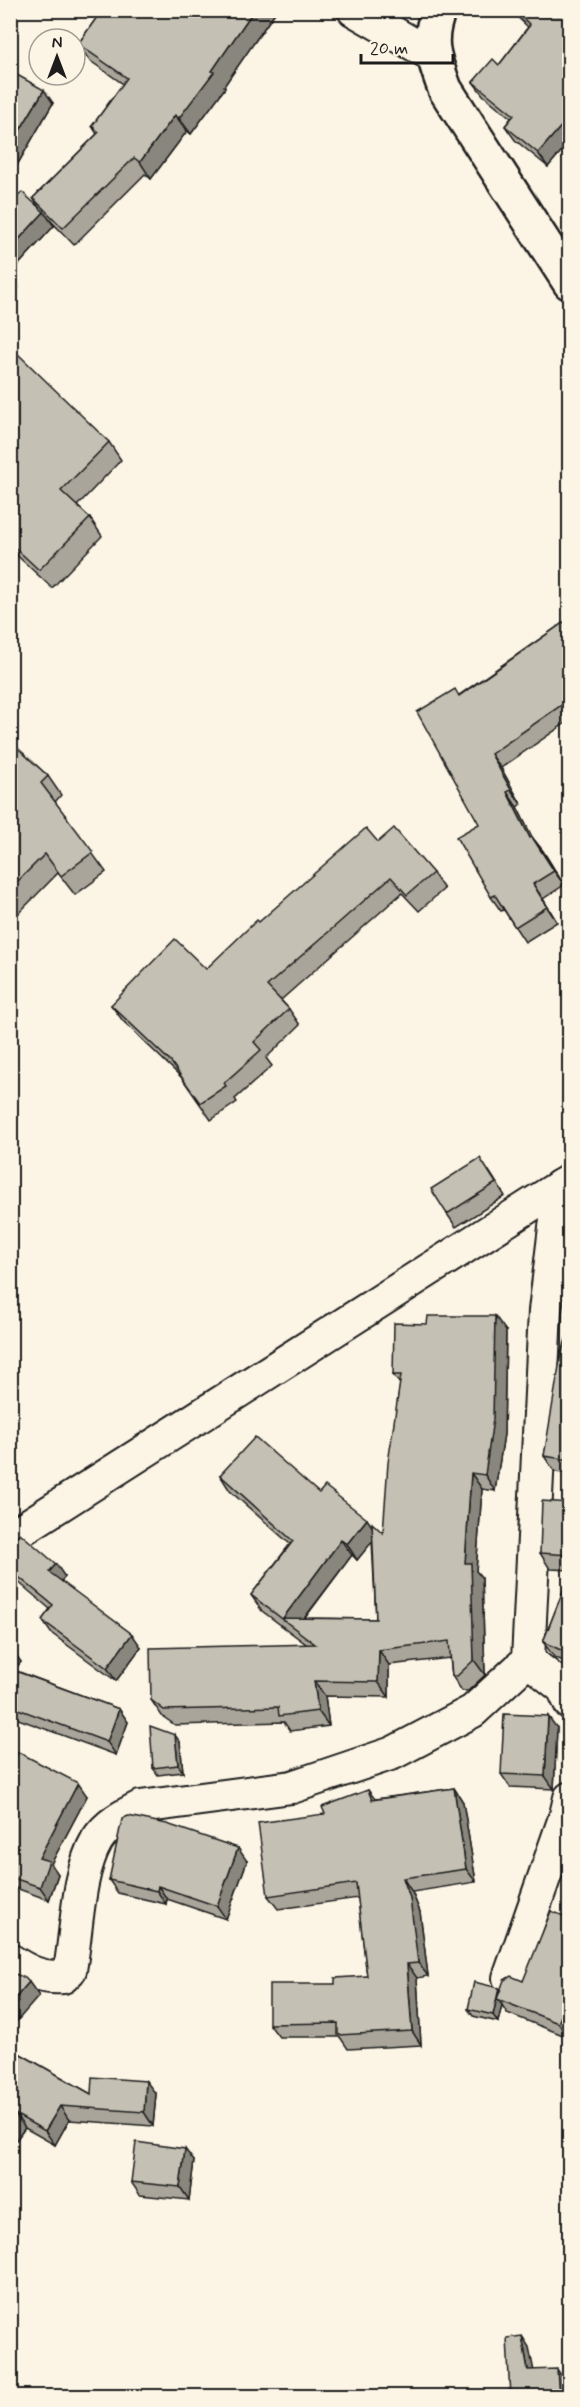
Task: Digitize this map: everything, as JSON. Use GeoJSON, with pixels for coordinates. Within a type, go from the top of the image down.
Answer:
{"type":"FeatureCollection","features":[{"type":"Feature","properties":{"kind":"street"},"geometry":{"type":"LineString","coordinates":[[354,10],[432,55]]}},
{"type":"Feature","properties":{"kind":"street"},"geometry":{"type":"LineString","coordinates":[[440,10],[431,29],[432,55],[445,89],[570,283]]}},
{"type":"Feature","properties":{"kind":"street"},"geometry":{"type":"LineString","coordinates":[[10,1960],[29,1972],[51,1978],[63,1977],[70,1970],[86,1868],[97,1839],[119,1817],[140,1807],[292,1787],[393,1753],[473,1711],[528,1660],[557,1312],[565,1183]]}},
{"type":"Feature","properties":{"kind":"street"},"geometry":{"type":"LineString","coordinates":[[10,1537],[565,1183]]}},
{"type":"Feature","properties":{"kind":"street"},"geometry":{"type":"LineString","coordinates":[[528,1660],[563,1688],[570,1703]]}},
{"type":"Feature","properties":{"kind":"street"},"geometry":{"type":"LineString","coordinates":[[508,1978],[528,1930],[570,1798]]}},
{"type":"Feature","properties":{"kind":"building"},"geometry":{"type":"Polygon","coordinates":[[[102,10],[254,10],[212,71],[214,72],[179,118],[175,115],[140,162],[134,158],[63,228],[33,198],[99,132],[92,126],[127,78],[87,50],[87,31],[102,10]]]}},
{"type":"Feature","properties":{"kind":"building"},"geometry":{"type":"Polygon","coordinates":[[[515,10],[570,10],[570,116],[538,153],[505,126],[514,115],[473,82],[493,59],[499,65],[530,25],[515,10]]]}},
{"type":"Feature","properties":{"kind":"building"},"geometry":{"type":"Polygon","coordinates":[[[10,71],[27,80],[27,87],[39,87],[44,90],[10,147],[10,71]]]}},
{"type":"Feature","properties":{"kind":"building"},"geometry":{"type":"Polygon","coordinates":[[[22,192],[44,212],[10,249],[10,205],[22,192]]]}},
{"type":"Feature","properties":{"kind":"building"},"geometry":{"type":"Polygon","coordinates":[[[18,354],[109,442],[61,491],[90,518],[39,570],[10,543],[10,362],[18,354]]]}},
{"type":"Feature","properties":{"kind":"building"},"geometry":{"type":"Polygon","coordinates":[[[570,618],[570,699],[491,754],[511,790],[507,792],[530,838],[532,837],[554,871],[533,884],[547,907],[515,927],[495,895],[491,897],[456,837],[479,824],[417,712],[455,689],[459,696],[570,618]]]}},
{"type":"Feature","properties":{"kind":"building"},"geometry":{"type":"Polygon","coordinates":[[[10,741],[48,776],[41,783],[93,852],[61,876],[45,854],[10,889],[10,741]]]}},
{"type":"Feature","properties":{"kind":"building"},"geometry":{"type":"Polygon","coordinates":[[[366,828],[378,842],[394,828],[433,873],[407,895],[391,877],[267,986],[289,1009],[254,1042],[261,1050],[224,1083],[226,1086],[200,1103],[171,1062],[111,1005],[175,939],[206,969],[257,920],[259,922],[366,828]]]}},
{"type":"Feature","properties":{"kind":"building"},"geometry":{"type":"Polygon","coordinates":[[[480,1158],[496,1183],[447,1214],[431,1189],[480,1158]]]}},
{"type":"Feature","properties":{"kind":"building"},"geometry":{"type":"Polygon","coordinates":[[[428,1316],[495,1316],[493,1419],[485,1475],[471,1473],[465,1563],[471,1563],[474,1660],[457,1676],[452,1676],[449,1641],[379,1650],[378,1682],[314,1681],[318,1711],[279,1716],[278,1707],[164,1710],[151,1700],[150,1648],[315,1644],[251,1595],[293,1541],[220,1475],[255,1437],[319,1493],[325,1486],[367,1519],[347,1544],[341,1540],[283,1618],[376,1619],[372,1523],[383,1533],[388,1463],[401,1375],[393,1375],[394,1323],[427,1324],[428,1316]]]}},
{"type":"Feature","properties":{"kind":"building"},"geometry":{"type":"Polygon","coordinates":[[[570,1328],[570,1460],[544,1456],[561,1354],[570,1328]]]}},
{"type":"Feature","properties":{"kind":"building"},"geometry":{"type":"Polygon","coordinates":[[[542,1501],[570,1503],[570,1555],[540,1553],[542,1501]]]}},
{"type":"Feature","properties":{"kind":"building"},"geometry":{"type":"Polygon","coordinates":[[[20,1533],[56,1564],[49,1572],[132,1634],[107,1668],[42,1620],[53,1605],[10,1570],[10,1543],[20,1533]]]}},
{"type":"Feature","properties":{"kind":"building"},"geometry":{"type":"Polygon","coordinates":[[[570,1573],[570,1654],[543,1642],[570,1573]]]}},
{"type":"Feature","properties":{"kind":"building"},"geometry":{"type":"Polygon","coordinates":[[[10,1669],[119,1709],[107,1742],[10,1706],[10,1669]]]}},
{"type":"Feature","properties":{"kind":"building"},"geometry":{"type":"Polygon","coordinates":[[[504,1714],[548,1716],[545,1776],[501,1774],[504,1714]]]}},
{"type":"Feature","properties":{"kind":"building"},"geometry":{"type":"Polygon","coordinates":[[[150,1726],[175,1735],[178,1765],[153,1768],[150,1726]]]}},
{"type":"Feature","properties":{"kind":"building"},"geometry":{"type":"Polygon","coordinates":[[[18,1752],[78,1783],[39,1858],[49,1861],[40,1887],[10,1877],[10,1767],[18,1752]]]}},
{"type":"Feature","properties":{"kind":"building"},"geometry":{"type":"Polygon","coordinates":[[[454,1788],[466,1869],[403,1878],[410,1898],[418,1963],[407,1964],[412,2031],[338,2035],[338,2023],[269,2024],[269,1984],[335,1984],[335,1978],[367,1976],[356,1883],[268,1896],[258,1823],[325,1814],[322,1807],[368,1790],[372,1800],[454,1788]]]}},
{"type":"Feature","properties":{"kind":"building"},"geometry":{"type":"Polygon","coordinates":[[[128,1816],[167,1824],[238,1848],[217,1906],[158,1886],[157,1891],[109,1880],[122,1819],[128,1816]]]}},
{"type":"Feature","properties":{"kind":"building"},"geometry":{"type":"Polygon","coordinates":[[[570,1903],[570,1995],[558,2023],[497,1999],[504,1980],[511,1976],[523,1981],[551,1911],[564,1916],[570,1903]]]}},
{"type":"Feature","properties":{"kind":"building"},"geometry":{"type":"Polygon","coordinates":[[[10,1972],[29,1982],[10,2004],[10,1972]]]}},
{"type":"Feature","properties":{"kind":"building"},"geometry":{"type":"Polygon","coordinates":[[[474,1982],[499,1988],[493,2015],[468,2009],[474,1982]]]}},
{"type":"Feature","properties":{"kind":"building"},"geometry":{"type":"Polygon","coordinates":[[[10,2048],[91,2094],[92,2077],[146,2081],[144,2112],[60,2106],[45,2131],[15,2114],[10,2120],[10,2048]]]}},
{"type":"Feature","properties":{"kind":"building"},"geometry":{"type":"Polygon","coordinates":[[[136,2142],[185,2149],[180,2187],[131,2182],[136,2142]]]}},
{"type":"Feature","properties":{"kind":"building"},"geometry":{"type":"Polygon","coordinates":[[[522,2336],[528,2370],[557,2369],[559,2397],[510,2397],[507,2338],[522,2336]]]}}]}
